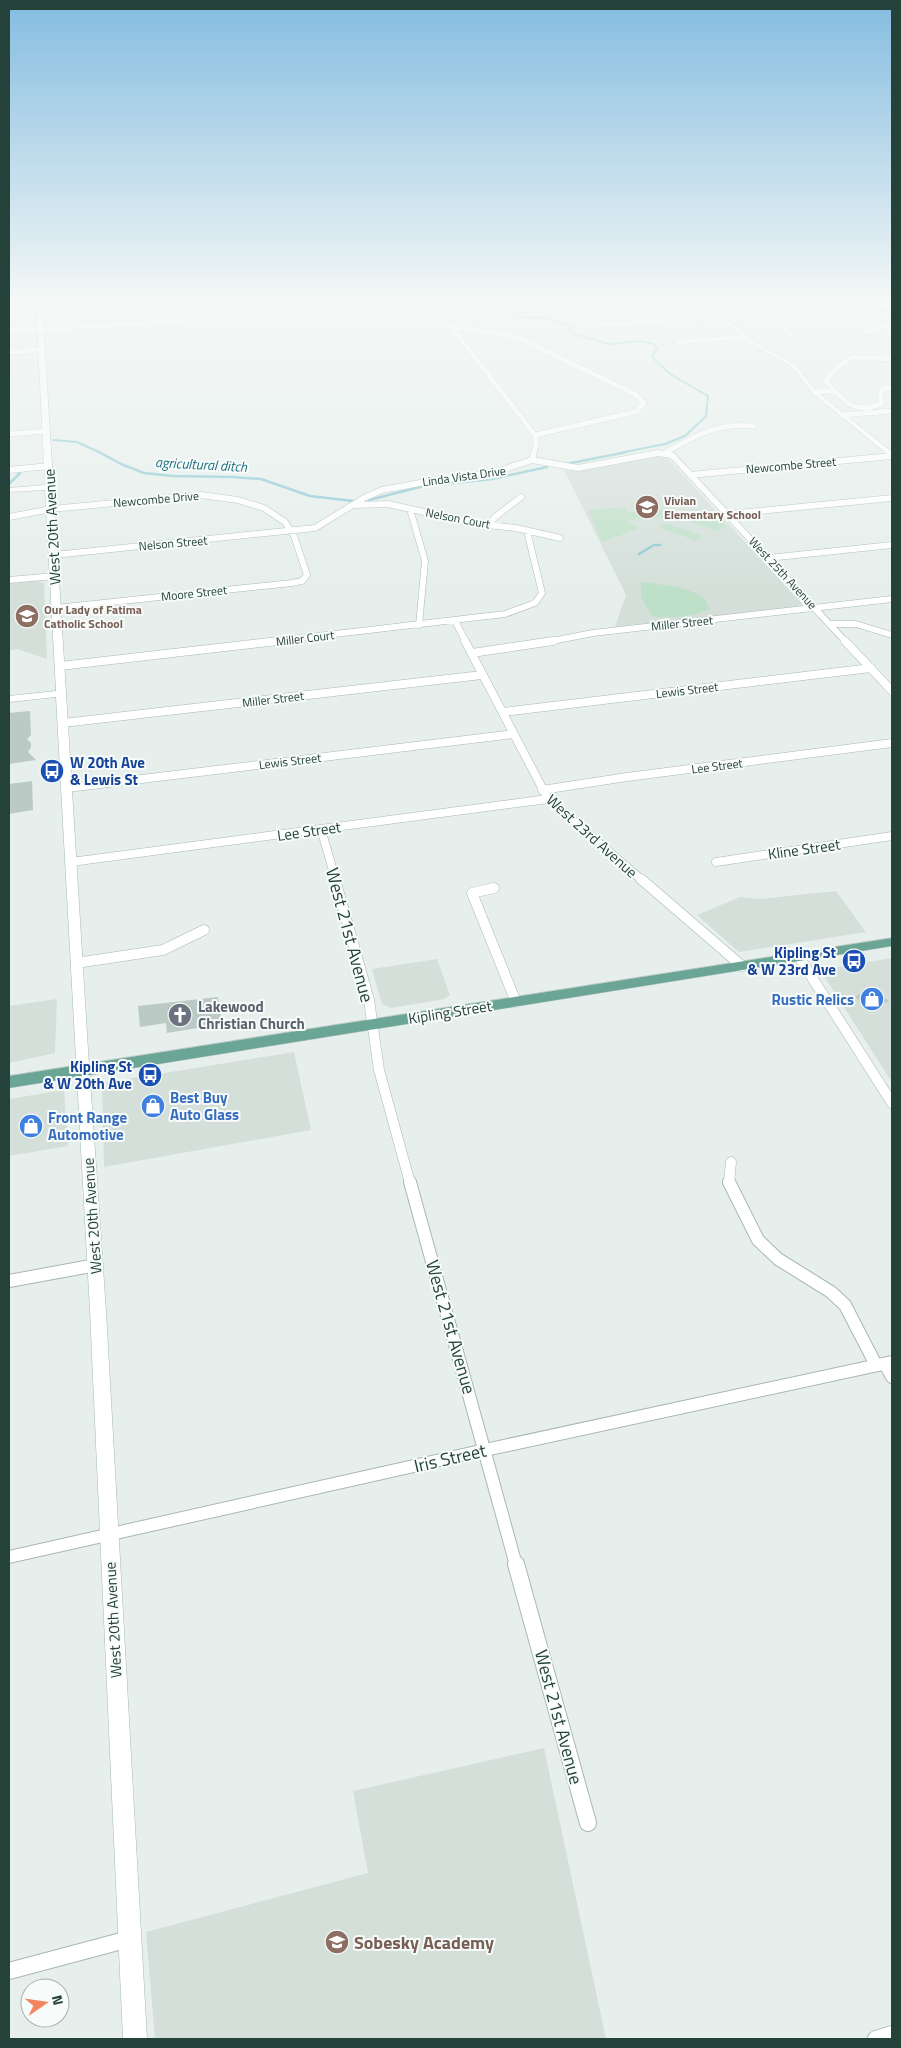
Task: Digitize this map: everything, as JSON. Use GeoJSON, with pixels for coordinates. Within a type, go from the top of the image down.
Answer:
{"type":"FeatureCollection","features":[{"type":"Feature","properties":{"kind":"main road","name":"Kipling Street"},"geometry":{"type":"LineString","coordinates":[[9,1082],[892,942]]}},
{"type":"Feature","properties":{"kind":"street","name":"West 20th Avenue"},"geometry":{"type":"LineString","coordinates":[[44,399],[82,1070],[96,1265],[108,1534],[135,2039]]}},
{"type":"Feature","properties":{"kind":"street"},"geometry":{"type":"LineString","coordinates":[[507,399],[535,435],[536,442],[532,460],[578,468],[670,454],[710,428],[734,425],[754,426]]}},
{"type":"Feature","properties":{"kind":"street"},"geometry":{"type":"LineString","coordinates":[[535,435],[637,411],[644,403],[640,399]]}},
{"type":"Feature","properties":{"kind":"street"},"geometry":{"type":"LineString","coordinates":[[823,399],[892,456]]}},
{"type":"Feature","properties":{"kind":"street"},"geometry":{"type":"LineString","coordinates":[[841,399],[846,404],[873,407],[882,403],[881,399]]}},
{"type":"Feature","properties":{"kind":"street"},"geometry":{"type":"LineString","coordinates":[[842,415],[892,411]]}},
{"type":"Feature","properties":{"kind":"street"},"geometry":{"type":"LineString","coordinates":[[9,434],[46,431]]}},
{"type":"Feature","properties":{"kind":"street","name":"West 25th Avenue"},"geometry":{"type":"LineString","coordinates":[[670,454],[892,691]]}},
{"type":"Feature","properties":{"kind":"street","name":"Newcombe Street"},"geometry":{"type":"LineString","coordinates":[[690,475],[892,456]]}},
{"type":"Feature","properties":{"kind":"street","name":"Linda Vista Drive"},"geometry":{"type":"LineString","coordinates":[[292,532],[315,528],[329,523],[367,495],[382,490],[427,481],[497,473],[515,468],[532,460]]}},
{"type":"Feature","properties":{"kind":"street"},"geometry":{"type":"LineString","coordinates":[[9,470],[49,466]]}},
{"type":"Feature","properties":{"kind":"street"},"geometry":{"type":"LineString","coordinates":[[9,490],[50,487]]}},
{"type":"Feature","properties":{"kind":"street","name":"Newcombe Drive"},"geometry":{"type":"LineString","coordinates":[[9,517],[51,509],[201,495],[222,496],[238,499],[270,512],[283,519],[292,532]]}},
{"type":"Feature","properties":{"kind":"street"},"geometry":{"type":"LineString","coordinates":[[489,525],[495,517],[521,497]]}},
{"type":"Feature","properties":{"kind":"street"},"geometry":{"type":"LineString","coordinates":[[728,514],[892,498]]}},
{"type":"Feature","properties":{"kind":"street","name":"Nelson Court"},"geometry":{"type":"LineString","coordinates":[[356,504],[388,504],[560,538]]}},
{"type":"Feature","properties":{"kind":"street"},"geometry":{"type":"LineString","coordinates":[[410,509],[425,561],[419,625]]}},
{"type":"Feature","properties":{"kind":"street","name":"Miller Court"},"geometry":{"type":"LineString","coordinates":[[60,666],[492,617],[514,612],[535,603],[542,593],[527,531]]}},
{"type":"Feature","properties":{"kind":"street","name":"Nelson Street"},"geometry":{"type":"LineString","coordinates":[[54,555],[292,532]]}},
{"type":"Feature","properties":{"kind":"street","name":"Moore Street"},"geometry":{"type":"LineString","coordinates":[[56,608],[302,581],[307,576],[292,532]]}},
{"type":"Feature","properties":{"kind":"street"},"geometry":{"type":"LineString","coordinates":[[768,558],[892,545]]}},
{"type":"Feature","properties":{"kind":"street"},"geometry":{"type":"LineString","coordinates":[[9,580],[55,576]]}},
{"type":"Feature","properties":{"kind":"street","name":"Miller Street"},"geometry":{"type":"LineString","coordinates":[[472,653],[525,646],[593,633],[892,599]]}},
{"type":"Feature","properties":{"kind":"street","name":"West 23rd Avenue"},"geometry":{"type":"LineString","coordinates":[[455,621],[548,799],[742,966]]}},
{"type":"Feature","properties":{"kind":"street"},"geometry":{"type":"LineString","coordinates":[[830,624],[856,624],[892,635]]}},
{"type":"Feature","properties":{"kind":"street","name":"Lewis Street"},"geometry":{"type":"LineString","coordinates":[[503,712],[871,668]]}},
{"type":"Feature","properties":{"kind":"street","name":"Miller Street"},"geometry":{"type":"LineString","coordinates":[[63,724],[482,675]]}},
{"type":"Feature","properties":{"kind":"street"},"geometry":{"type":"LineString","coordinates":[[9,699],[62,693]]}},
{"type":"Feature","properties":{"kind":"street","name":"Lewis Street"},"geometry":{"type":"LineString","coordinates":[[67,788],[514,734]]}},
{"type":"Feature","properties":{"kind":"street","name":"Lee Street"},"geometry":{"type":"LineString","coordinates":[[542,790],[627,777],[892,743]]}},
{"type":"Feature","properties":{"kind":"street","name":"Lee Street"},"geometry":{"type":"LineString","coordinates":[[70,862],[548,799]]}},
{"type":"Feature","properties":{"kind":"street","name":"West 21st Avenue"},"geometry":{"type":"LineString","coordinates":[[321,829],[369,1000],[379,1070],[588,1823]]}},
{"type":"Feature","properties":{"kind":"street","name":"Kline Street"},"geometry":{"type":"LineString","coordinates":[[716,862],[892,836]]}},
{"type":"Feature","properties":{"kind":"street"},"geometry":{"type":"LineString","coordinates":[[494,888],[472,893],[516,1002]]}},
{"type":"Feature","properties":{"kind":"street"},"geometry":{"type":"LineString","coordinates":[[76,963],[163,950],[204,930]]}},
{"type":"Feature","properties":{"kind":"street"},"geometry":{"type":"LineString","coordinates":[[799,957],[892,1103]]}},
{"type":"Feature","properties":{"kind":"street"},"geometry":{"type":"LineString","coordinates":[[731,1162],[729,1182],[758,1240],[778,1259],[831,1292],[845,1305],[892,1377]]}},
{"type":"Feature","properties":{"kind":"street"},"geometry":{"type":"LineString","coordinates":[[9,1281],[96,1265]]}},
{"type":"Feature","properties":{"kind":"street","name":"Iris Street"},"geometry":{"type":"LineString","coordinates":[[9,1557],[485,1450],[885,1364]]}},
{"type":"Feature","properties":{"kind":"street"},"geometry":{"type":"LineString","coordinates":[[9,1971],[130,1939]]}},
{"type":"Feature","properties":{"kind":"street"},"geometry":{"type":"LineString","coordinates":[[876,2039],[892,2034]]}},
{"type":"Feature","properties":{"kind":"shaded area","name":"Vivian Elementary School"},"geometry":{"type":"Polygon","coordinates":[[[662,455],[666,456],[804,606],[615,627],[626,595],[564,470],[580,471],[662,455]]]}},
{"type":"Feature","properties":{"kind":"shaded area","name":"Our Lady of Fatima Catholic School"},"geometry":{"type":"Polygon","coordinates":[[[36,581],[44,583],[47,659],[17,649],[9,650],[9,583],[36,581]]]}},
{"type":"Feature","properties":{"kind":"shaded area"},"geometry":{"type":"Polygon","coordinates":[[[836,891],[866,932],[739,952],[697,915],[740,897],[760,899],[836,891]]]}},
{"type":"Feature","properties":{"kind":"shaded area"},"geometry":{"type":"Polygon","coordinates":[[[892,958],[892,1082],[820,970],[892,958]]]}},
{"type":"Feature","properties":{"kind":"shaded area"},"geometry":{"type":"Polygon","coordinates":[[[437,959],[450,995],[444,999],[391,1008],[382,1004],[372,969],[437,959]]]}},
{"type":"Feature","properties":{"kind":"shaded area"},"geometry":{"type":"Polygon","coordinates":[[[57,999],[55,1053],[9,1063],[9,1006],[57,999]]]}},
{"type":"Feature","properties":{"kind":"shaded area"},"geometry":{"type":"Polygon","coordinates":[[[294,1052],[311,1130],[104,1167],[102,1083],[294,1052]]]}},
{"type":"Feature","properties":{"kind":"shaded area"},"geometry":{"type":"Polygon","coordinates":[[[64,1090],[68,1146],[9,1156],[9,1099],[64,1090]]]}},
{"type":"Feature","properties":{"kind":"shaded area"},"geometry":{"type":"Polygon","coordinates":[[[544,1748],[606,2039],[155,2039],[146,1932],[368,1873],[353,1791],[544,1748]]]}},
{"type":"Feature","properties":{"kind":"green space"},"geometry":{"type":"Polygon","coordinates":[[[624,507],[628,512],[661,509],[669,513],[659,519],[634,518],[635,520],[625,521],[639,528],[602,542],[588,510],[624,507]]]}},
{"type":"Feature","properties":{"kind":"green space"},"geometry":{"type":"Polygon","coordinates":[[[682,515],[697,520],[719,519],[726,526],[717,531],[678,517],[682,515]]]}},
{"type":"Feature","properties":{"kind":"green space"},"geometry":{"type":"Polygon","coordinates":[[[666,523],[704,536],[696,541],[658,527],[666,523]]]}},
{"type":"Feature","properties":{"kind":"green space"},"geometry":{"type":"Polygon","coordinates":[[[641,582],[674,587],[699,594],[704,598],[710,609],[681,617],[666,618],[652,616],[641,597],[641,582]]]}},
{"type":"Feature","properties":{"kind":"building"},"geometry":{"type":"Polygon","coordinates":[[[30,711],[31,735],[27,739],[31,743],[31,747],[28,752],[36,760],[9,764],[9,713],[30,711]]]}},
{"type":"Feature","properties":{"kind":"building"},"geometry":{"type":"Polygon","coordinates":[[[32,781],[33,810],[9,814],[9,784],[32,781]]]}},
{"type":"Feature","properties":{"kind":"building","name":"Rustic Relics"},"geometry":{"type":"Polygon","coordinates":[[[871,988],[889,1001],[872,1010],[855,997],[871,988]]]}},
{"type":"Feature","properties":{"kind":"building","name":"Lakewood Christian Church"},"geometry":{"type":"Polygon","coordinates":[[[218,997],[222,1024],[167,1033],[166,1023],[140,1027],[138,1006],[218,997]]]}},
{"type":"Feature","properties":{"kind":"waterway","name":"agricultural ditch"},"geometry":{"type":"LineString","coordinates":[[620,453],[665,444],[685,436],[706,416],[708,399]]}},
{"type":"Feature","properties":{"kind":"waterway","name":"agricultural ditch"},"geometry":{"type":"LineString","coordinates":[[53,440],[77,442],[100,453]]}},
{"type":"Feature","properties":{"kind":"waterway","name":"agricultural ditch"},"geometry":{"type":"LineString","coordinates":[[566,464],[627,452]]}},
{"type":"Feature","properties":{"kind":"waterway","name":"agricultural ditch"},"geometry":{"type":"LineString","coordinates":[[100,453],[121,464],[144,473],[173,476],[261,479],[310,496],[353,501]]}},
{"type":"Feature","properties":{"kind":"waterway","name":"agricultural ditch"},"geometry":{"type":"LineString","coordinates":[[369,500],[424,486],[492,479],[547,467]]}},
{"type":"Feature","properties":{"kind":"waterway","name":"agricultural ditch"},"geometry":{"type":"LineString","coordinates":[[9,484],[20,473]]}},
{"type":"Feature","properties":{"kind":"waterway"},"geometry":{"type":"LineString","coordinates":[[639,554],[654,545],[660,545]]}},
{"type":"Feature","properties":{"kind":"place","name":"Vivian Elementary School"},"geometry":{"type":"Point","coordinates":[647,507]}},
{"type":"Feature","properties":{"kind":"place","name":"Our Lady of Fatima Catholic School"},"geometry":{"type":"Point","coordinates":[27,616]}},
{"type":"Feature","properties":{"kind":"place","name":"W 20th Ave & Lewis St"},"geometry":{"type":"Point","coordinates":[52,771]}},
{"type":"Feature","properties":{"kind":"place","name":"Kipling St & W 23rd Ave"},"geometry":{"type":"Point","coordinates":[854,961]}},
{"type":"Feature","properties":{"kind":"place","name":"Rustic Relics"},"geometry":{"type":"Point","coordinates":[872,999]}},
{"type":"Feature","properties":{"kind":"place","name":"Lakewood Christian Church"},"geometry":{"type":"Point","coordinates":[180,1015]}},
{"type":"Feature","properties":{"kind":"place","name":"Kipling St & W 20th Ave"},"geometry":{"type":"Point","coordinates":[150,1075]}},
{"type":"Feature","properties":{"kind":"place","name":"Best Buy Auto Glass"},"geometry":{"type":"Point","coordinates":[153,1106]}},
{"type":"Feature","properties":{"kind":"place","name":"Front Range Automotive"},"geometry":{"type":"Point","coordinates":[31,1126]}},
{"type":"Feature","properties":{"kind":"place","name":"Sobesky Academy"},"geometry":{"type":"Point","coordinates":[337,1942]}}]}
